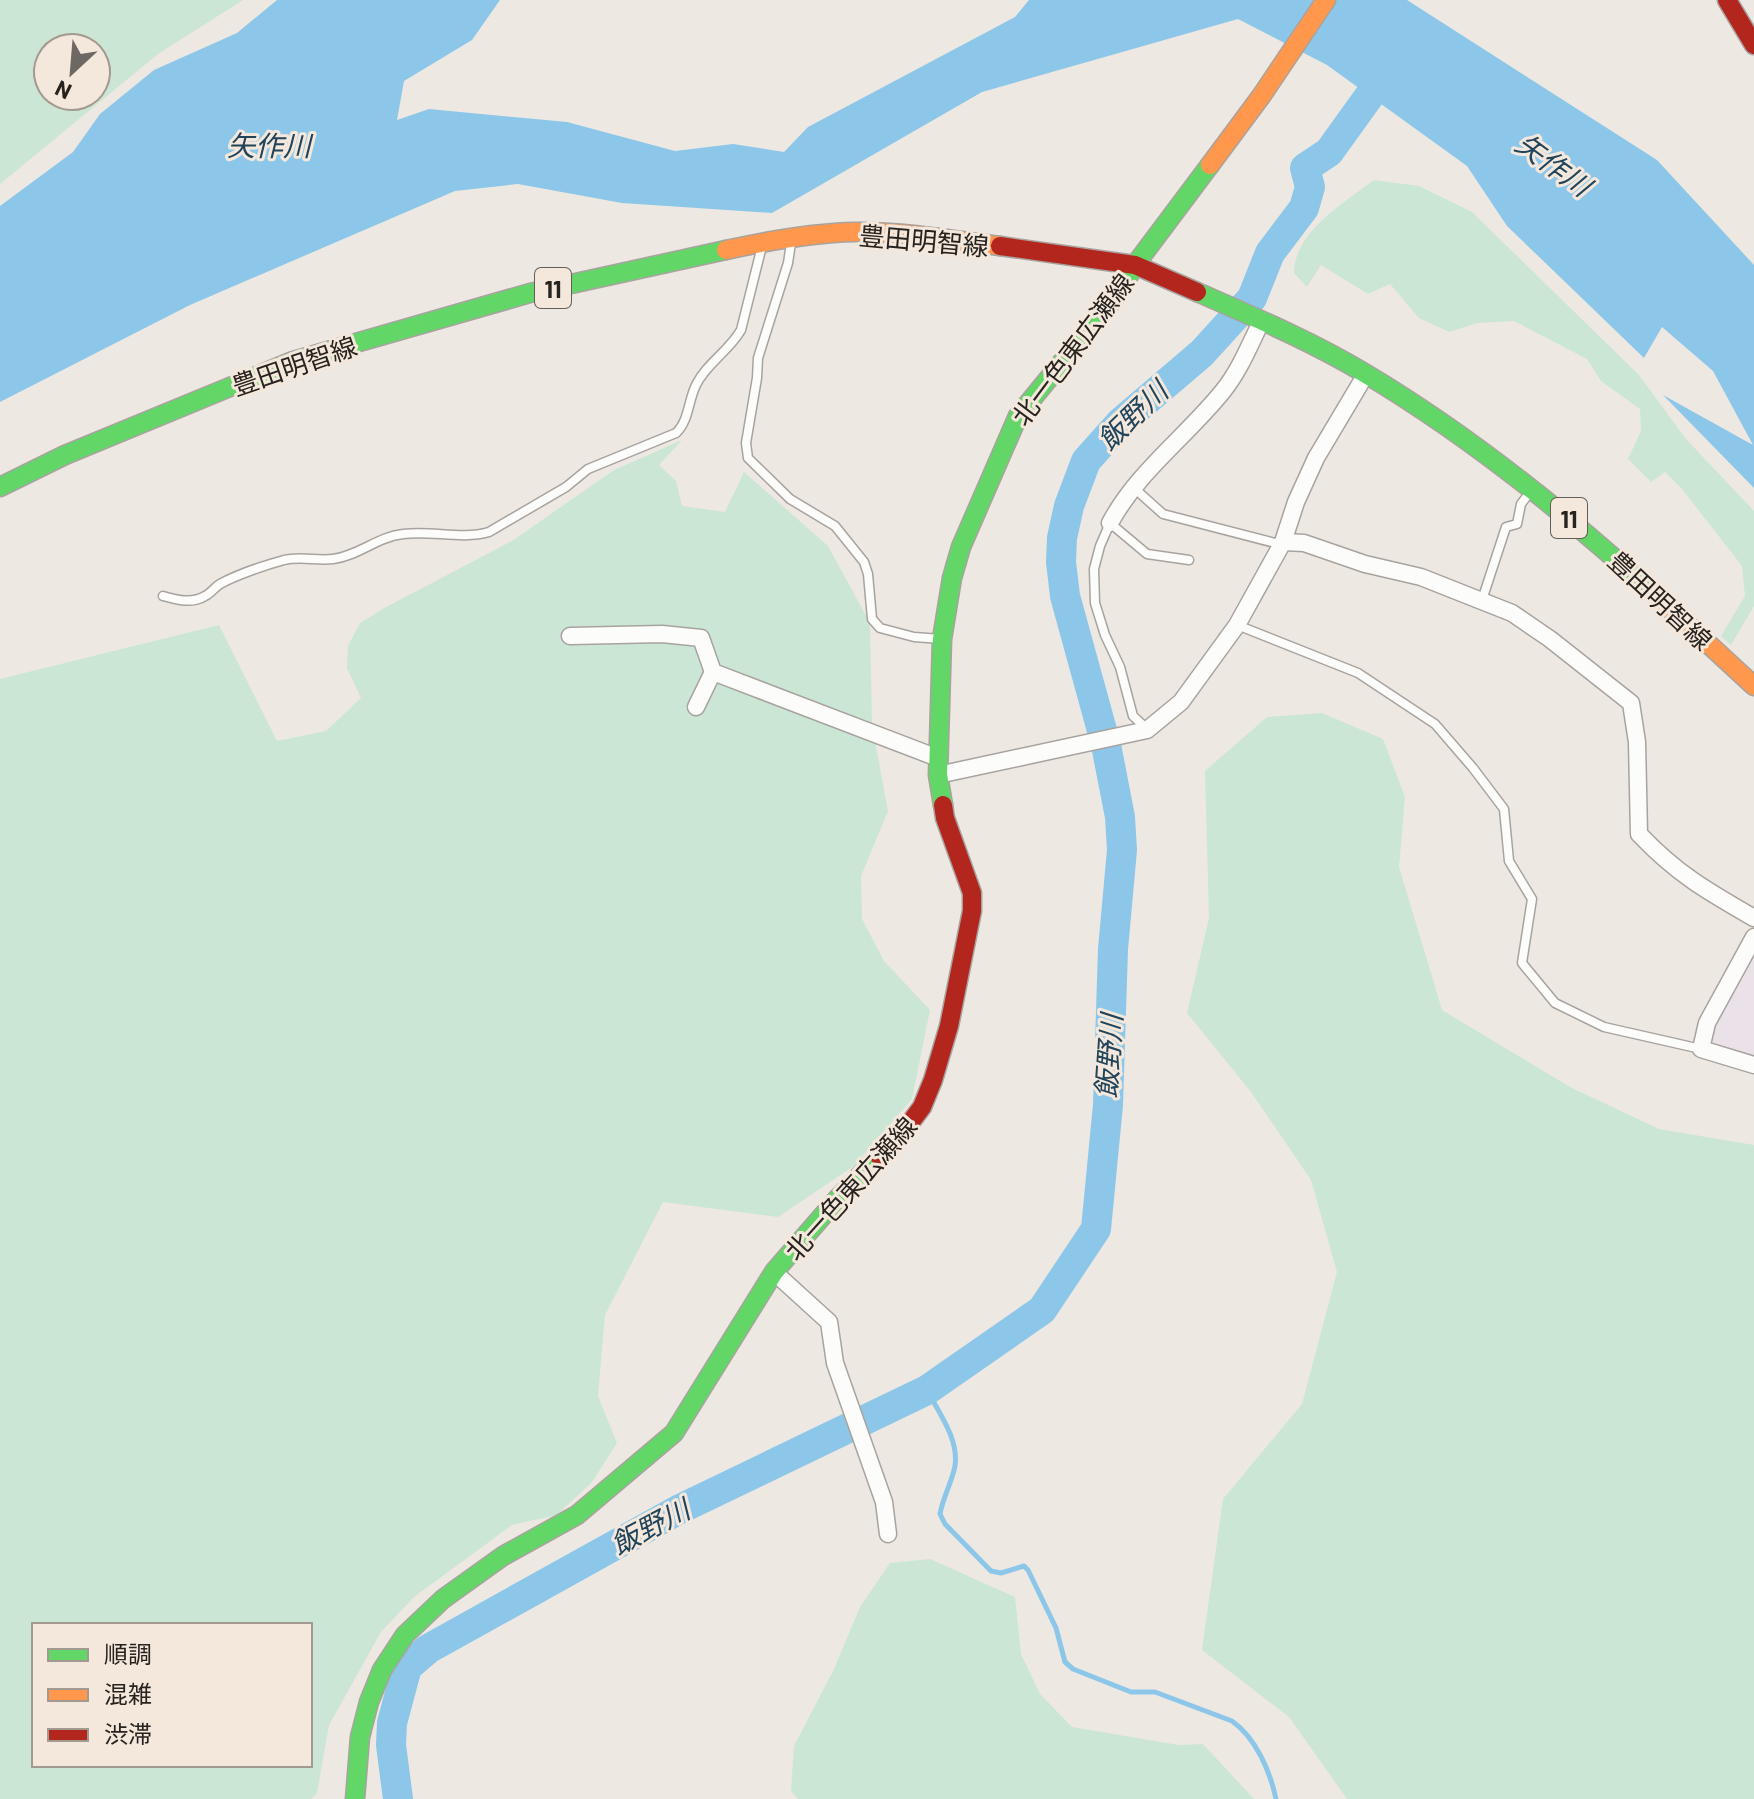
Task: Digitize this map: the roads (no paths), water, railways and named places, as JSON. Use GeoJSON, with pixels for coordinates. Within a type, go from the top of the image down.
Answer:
{"type":"FeatureCollection","features":[{"type":"Feature","properties":{"kind":"main road","name":"北一色東広瀬線"},"geometry":{"type":"LineString","coordinates":[[355,1799],[360,1737],[369,1702],[382,1670],[405,1635],[443,1599],[503,1556],[577,1515],[674,1433],[774,1272],[839,1197],[904,1131],[922,1107],[933,1080],[962,967],[972,911],[972,893],[945,818],[938,766],[942,639],[952,578],[961,547],[1018,416],[1117,295],[1135,265],[1262,95],[1326,0]]}},
{"type":"Feature","properties":{"kind":"main road"},"geometry":{"type":"LineString","coordinates":[[1727,0],[1754,45]]}},
{"type":"Feature","properties":{"kind":"main road","name":"豊田明智線"},"geometry":{"type":"LineString","coordinates":[[0,487],[65,455],[293,361],[530,293],[763,242],[853,232],[918,235],[1135,265],[1258,318],[1366,374],[1488,456],[1593,537],[1754,686]]}},
{"type":"Feature","properties":{"kind":"street"},"geometry":{"type":"LineString","coordinates":[[1110,523],[1134,488],[1225,389],[1237,372],[1258,318]]}},
{"type":"Feature","properties":{"kind":"street"},"geometry":{"type":"LineString","coordinates":[[713,672],[938,766],[1074,748],[1147,730],[1181,702],[1237,625],[1283,542],[1296,502],[1316,458],[1366,374]]}},
{"type":"Feature","properties":{"kind":"street"},"geometry":{"type":"LineString","coordinates":[[1283,542],[1304,543],[1365,564],[1421,577],[1512,613],[1631,703],[1637,742],[1639,834],[1690,881],[1754,918]]}},
{"type":"Feature","properties":{"kind":"street"},"geometry":{"type":"LineString","coordinates":[[570,636],[662,634],[701,638],[713,672],[696,707]]}},
{"type":"Feature","properties":{"kind":"street"},"geometry":{"type":"LineString","coordinates":[[1754,937],[1707,1023],[1701,1049],[1754,1065]]}},
{"type":"Feature","properties":{"kind":"street"},"geometry":{"type":"LineString","coordinates":[[774,1272],[829,1322],[835,1363],[884,1502],[888,1534]]}},
{"type":"Feature","properties":{"kind":"lane"},"geometry":{"type":"LineString","coordinates":[[792,239],[788,263],[758,358],[746,443],[748,458],[790,499],[835,526],[864,562],[872,619],[880,628],[914,637],[942,639]]}},
{"type":"Feature","properties":{"kind":"lane"},"geometry":{"type":"LineString","coordinates":[[163,596],[195,600],[220,584],[286,560],[335,559],[356,552],[376,540],[404,533],[478,535],[489,532],[566,487],[588,469],[676,433],[683,426],[697,383],[741,330],[763,242]]}},
{"type":"Feature","properties":{"kind":"lane"},"geometry":{"type":"LineString","coordinates":[[1134,488],[1163,514],[1275,543],[1283,542]]}},
{"type":"Feature","properties":{"kind":"lane"},"geometry":{"type":"LineString","coordinates":[[1482,600],[1506,527],[1517,524],[1521,504],[1532,490]]}},
{"type":"Feature","properties":{"kind":"lane"},"geometry":{"type":"LineString","coordinates":[[1147,730],[1133,716],[1120,667],[1105,635],[1095,603],[1094,569],[1110,523],[1147,554],[1189,560]]}},
{"type":"Feature","properties":{"kind":"lane"},"geometry":{"type":"LineString","coordinates":[[1237,625],[1358,673],[1435,724],[1473,768],[1504,809],[1509,861],[1532,899],[1522,963],[1555,1003],[1604,1027],[1701,1049]]}},
{"type":"Feature","properties":{"kind":"water","name":"矢作川"},"geometry":{"type":"Polygon","coordinates":[[[277,0],[500,0],[472,40],[404,81],[397,120],[429,109],[567,122],[675,151],[733,144],[784,152],[808,127],[1015,17],[1029,0],[1407,0],[1657,160],[1754,265],[1754,488],[1663,395],[1753,445],[1713,371],[1662,327],[1644,358],[1507,226],[1467,166],[1327,65],[1238,19],[982,92],[772,213],[622,203],[518,184],[455,191],[190,305],[0,402],[0,206],[73,152],[100,114],[112,112],[112,104],[154,70],[237,33],[277,0]]]}},
{"type":"Feature","properties":{"kind":"waterway","name":"飯野川"},"geometry":{"type":"LineString","coordinates":[[398,1799],[391,1745],[392,1723],[407,1667],[428,1649],[678,1510],[927,1390],[1042,1310],[1096,1229],[1108,1105],[1113,949],[1122,850],[1120,817],[1106,745],[1065,596],[1062,538],[1069,506],[1086,461],[1120,423],[1202,353],[1252,298],[1270,253],[1304,208],[1310,187],[1305,168],[1329,152],[1375,88],[1398,66]]}},
{"type":"Feature","properties":{"kind":"waterway"},"geometry":{"type":"LineString","coordinates":[[927,1390],[954,1446],[954,1472],[940,1514],[945,1524],[991,1571],[1001,1573],[1024,1566],[1028,1570],[1056,1628],[1065,1662],[1073,1669],[1131,1692],[1155,1692],[1232,1721],[1241,1728],[1261,1756],[1276,1799]]}}]}
